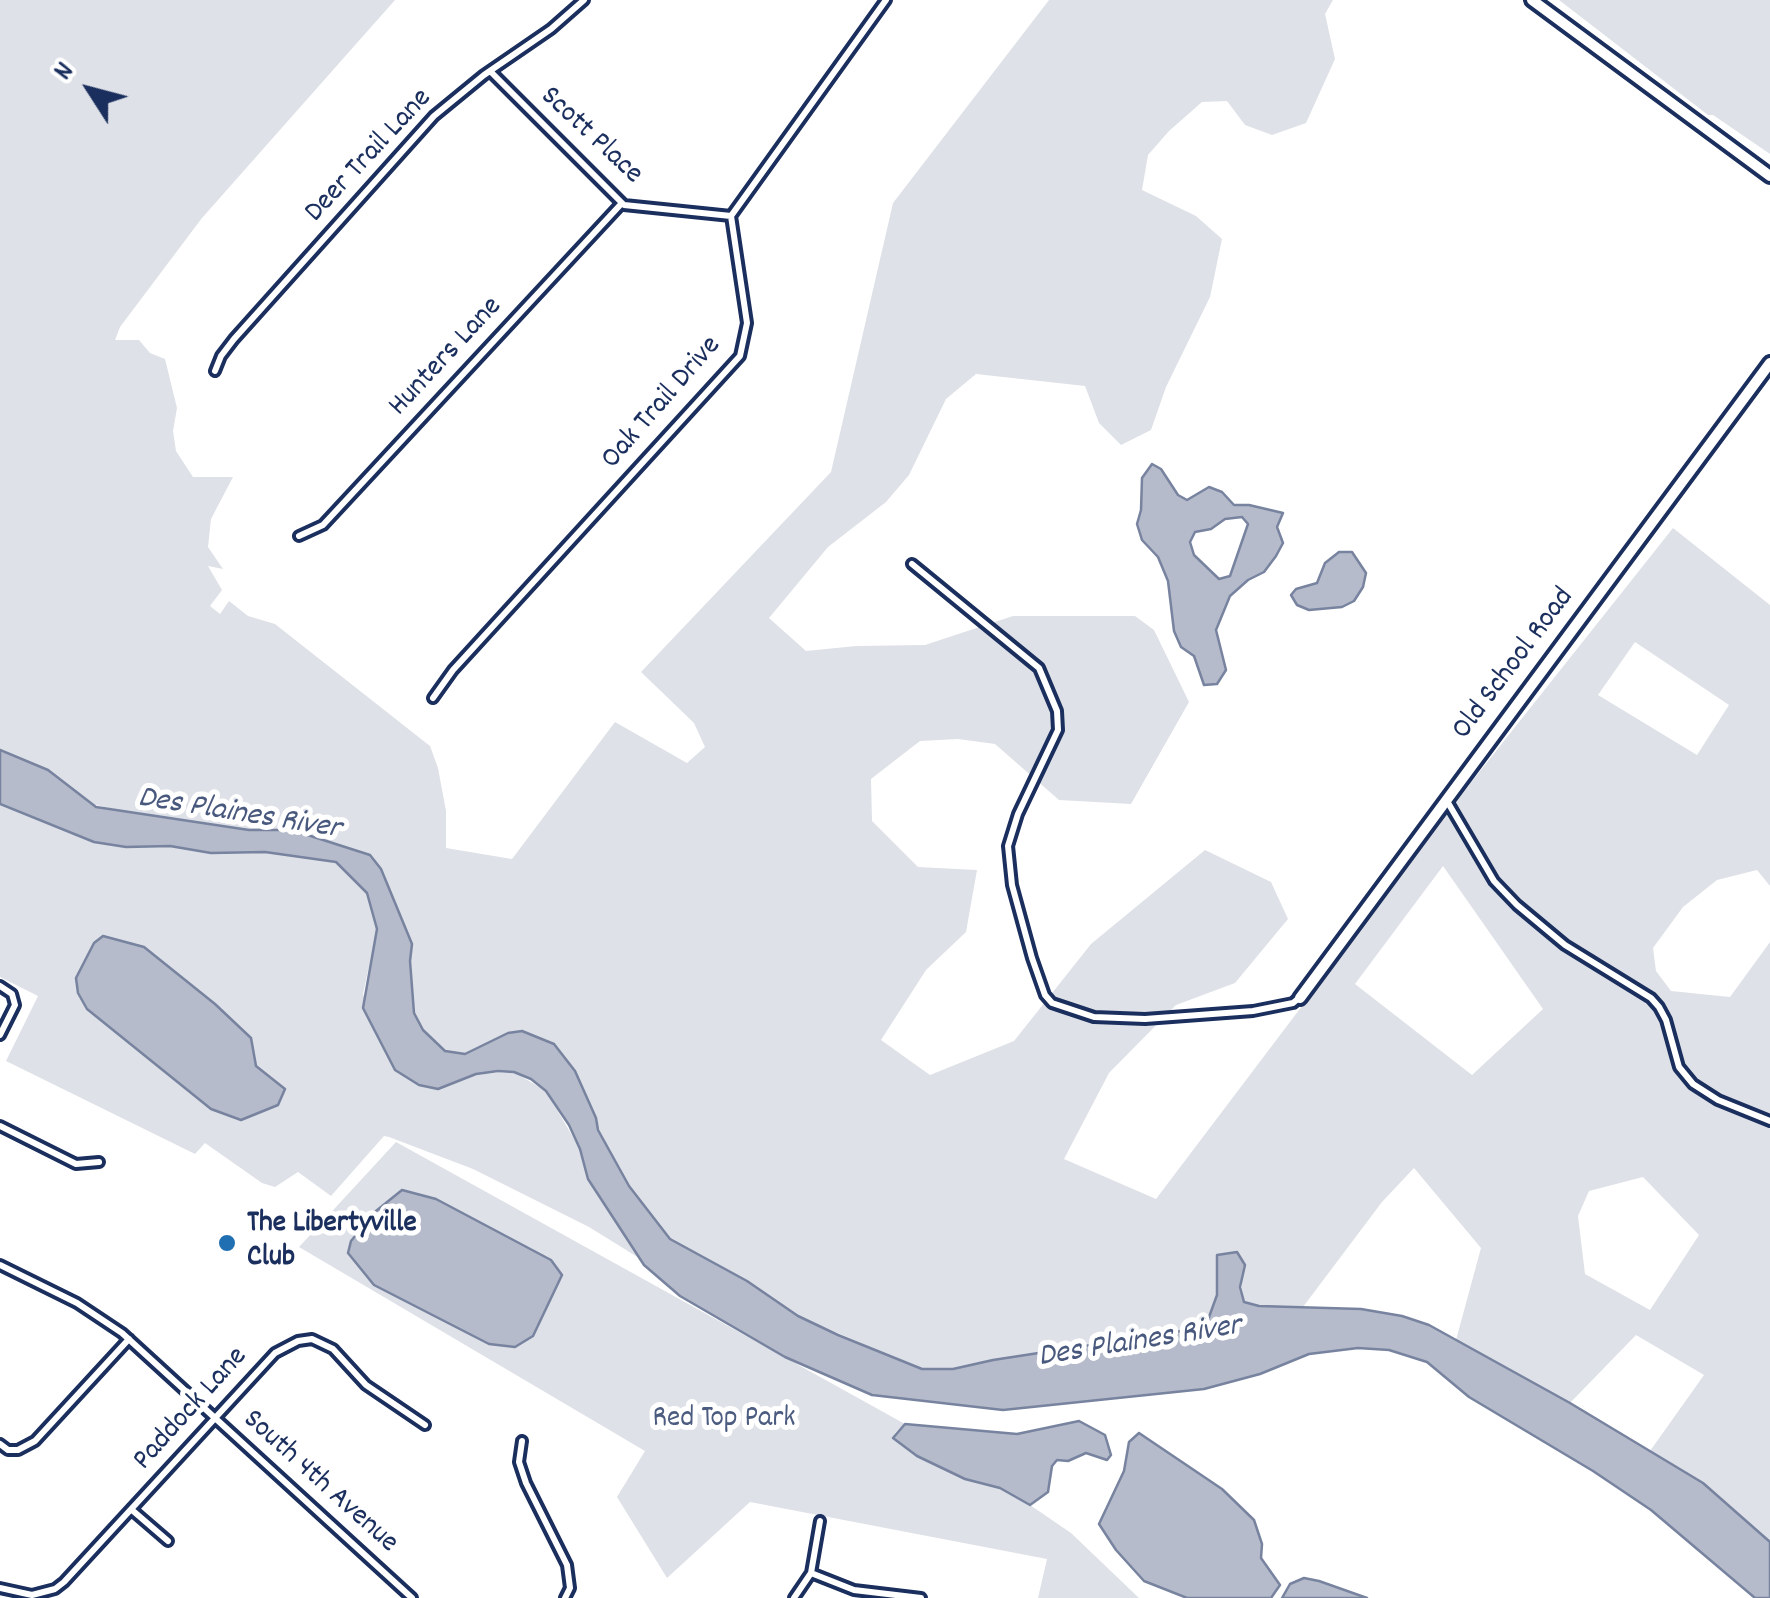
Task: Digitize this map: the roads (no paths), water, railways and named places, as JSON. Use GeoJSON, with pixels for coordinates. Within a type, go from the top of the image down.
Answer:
{"type":"FeatureCollection","features":[{"type":"Feature","properties":{"kind":"street","name":"Deer Trail Lane"},"geometry":{"type":"LineString","coordinates":[[215,372],[221,356],[234,340],[414,138],[458,95],[551,29],[584,0]]}},
{"type":"Feature","properties":{"kind":"street"},"geometry":{"type":"LineString","coordinates":[[731,216],[886,0]]}},
{"type":"Feature","properties":{"kind":"street"},"geometry":{"type":"LineString","coordinates":[[1532,0],[1770,176]]}},
{"type":"Feature","properties":{"kind":"street","name":"Scott Place"},"geometry":{"type":"LineString","coordinates":[[490,71],[622,203],[637,209],[731,216]]}},
{"type":"Feature","properties":{"kind":"street","name":"Hunters Lane"},"geometry":{"type":"LineString","coordinates":[[299,536],[322,525],[622,203]]}},
{"type":"Feature","properties":{"kind":"street","name":"Oak Trail Drive"},"geometry":{"type":"LineString","coordinates":[[433,698],[453,670],[740,356],[747,323],[731,216]]}},
{"type":"Feature","properties":{"kind":"street","name":"Old School Road"},"geometry":{"type":"LineString","coordinates":[[1300,998],[1770,363]]}},
{"type":"Feature","properties":{"kind":"street"},"geometry":{"type":"LineString","coordinates":[[912,564],[1039,668],[1057,711],[1058,730],[1018,814],[1008,846],[1012,885],[1032,958],[1052,1004],[1094,1016],[1146,1019],[1253,1010],[1293,1003],[1300,998]]}},
{"type":"Feature","properties":{"kind":"street"},"geometry":{"type":"LineString","coordinates":[[1446,800],[1494,881],[1517,905],[1565,945],[1651,998],[1659,1007],[1679,1068],[1693,1084],[1718,1100],[1770,1121]]}},
{"type":"Feature","properties":{"kind":"street"},"geometry":{"type":"LineString","coordinates":[[0,986],[12,994],[16,1005],[0,1035]]}},
{"type":"Feature","properties":{"kind":"street"},"geometry":{"type":"LineString","coordinates":[[0,1126],[76,1164],[98,1162]]}},
{"type":"Feature","properties":{"kind":"street","name":"South 4th Avenue"},"geometry":{"type":"LineString","coordinates":[[0,1265],[77,1303],[129,1339],[412,1598]]}},
{"type":"Feature","properties":{"kind":"street"},"geometry":{"type":"LineString","coordinates":[[0,1444],[8,1450],[18,1450],[35,1441],[129,1339]]}},
{"type":"Feature","properties":{"kind":"street","name":"Paddock Lane"},"geometry":{"type":"LineString","coordinates":[[0,1588],[32,1594],[54,1589],[80,1567],[275,1353],[298,1341],[312,1339],[333,1349],[366,1385],[425,1425]]}},
{"type":"Feature","properties":{"kind":"street"},"geometry":{"type":"LineString","coordinates":[[522,1442],[519,1462],[526,1483],[566,1564],[570,1588],[565,1598]]}},
{"type":"Feature","properties":{"kind":"street"},"geometry":{"type":"LineString","coordinates":[[132,1510],[168,1541]]}},
{"type":"Feature","properties":{"kind":"street"},"geometry":{"type":"LineString","coordinates":[[794,1598],[811,1573],[820,1521]]}},
{"type":"Feature","properties":{"kind":"street"},"geometry":{"type":"LineString","coordinates":[[811,1573],[854,1590],[921,1598]]}},
{"type":"Feature","properties":{"kind":"water"},"geometry":{"type":"Polygon","coordinates":[[[1152,464],[1187,500],[1209,487],[1222,492],[1234,505],[1283,513],[1277,527],[1283,543],[1276,556],[1264,572],[1230,596],[1216,630],[1226,670],[1217,684],[1204,685],[1194,656],[1181,647],[1174,631],[1168,581],[1158,557],[1142,540],[1137,524],[1142,478],[1152,464]],[[1242,517],[1225,519],[1211,529],[1195,532],[1190,542],[1194,555],[1219,579],[1230,576],[1248,524],[1242,517]]]}},
{"type":"Feature","properties":{"kind":"water"},"geometry":{"type":"Polygon","coordinates":[[[1339,552],[1352,552],[1366,573],[1354,601],[1342,607],[1309,610],[1297,605],[1291,595],[1296,589],[1317,583],[1325,563],[1339,552]]]}},
{"type":"Feature","properties":{"kind":"water","name":"Des Plaines River"},"geometry":{"type":"Polygon","coordinates":[[[0,750],[48,770],[96,807],[249,830],[292,830],[370,855],[381,869],[412,944],[414,1013],[423,1030],[445,1051],[465,1054],[508,1033],[522,1031],[554,1044],[575,1071],[598,1130],[629,1186],[670,1239],[747,1281],[798,1316],[922,1369],[953,1369],[1195,1329],[1209,1317],[1217,1295],[1217,1255],[1237,1252],[1245,1265],[1240,1287],[1244,1302],[1259,1306],[1361,1309],[1429,1325],[1703,1483],[1770,1542],[1770,1598],[1755,1598],[1651,1510],[1469,1397],[1427,1362],[1389,1350],[1358,1348],[1309,1354],[1260,1374],[1204,1389],[1003,1410],[872,1395],[785,1357],[680,1296],[644,1265],[588,1179],[569,1125],[546,1091],[531,1079],[498,1071],[476,1074],[438,1089],[419,1085],[395,1070],[363,1008],[377,929],[367,893],[336,862],[265,852],[211,853],[170,846],[126,847],[94,842],[0,804],[0,750]]]}},
{"type":"Feature","properties":{"kind":"water"},"geometry":{"type":"Polygon","coordinates":[[[103,936],[144,947],[251,1038],[256,1066],[285,1089],[278,1105],[241,1120],[211,1109],[87,1009],[78,993],[76,978],[94,943],[103,936]]]}},
{"type":"Feature","properties":{"kind":"water"},"geometry":{"type":"Polygon","coordinates":[[[402,1190],[436,1199],[551,1260],[562,1275],[533,1336],[515,1347],[489,1344],[374,1285],[348,1253],[351,1241],[376,1211],[402,1190]]]}},
{"type":"Feature","properties":{"kind":"water"},"geometry":{"type":"Polygon","coordinates":[[[1079,1421],[1105,1435],[1111,1455],[1107,1460],[1086,1453],[1068,1461],[1057,1460],[1052,1466],[1048,1492],[1030,1505],[1000,1488],[965,1479],[917,1456],[893,1438],[905,1424],[1017,1434],[1079,1421]]]}},
{"type":"Feature","properties":{"kind":"water"},"geometry":{"type":"Polygon","coordinates":[[[1139,1433],[1222,1489],[1254,1520],[1262,1544],[1261,1558],[1280,1585],[1271,1598],[1187,1598],[1144,1581],[1116,1550],[1099,1524],[1124,1471],[1129,1442],[1139,1433]]]}},
{"type":"Feature","properties":{"kind":"water"},"geometry":{"type":"Polygon","coordinates":[[[1304,1578],[1367,1598],[1282,1598],[1290,1584],[1304,1578]]]}},
{"type":"Feature","properties":{"kind":"place","name":"The Libertyville Club"},"geometry":{"type":"Point","coordinates":[227,1243]}},
{"type":"Feature","properties":{"kind":"park label","name":"Red Top Park"},"geometry":{"type":"Point","coordinates":[724,1421]}}]}
